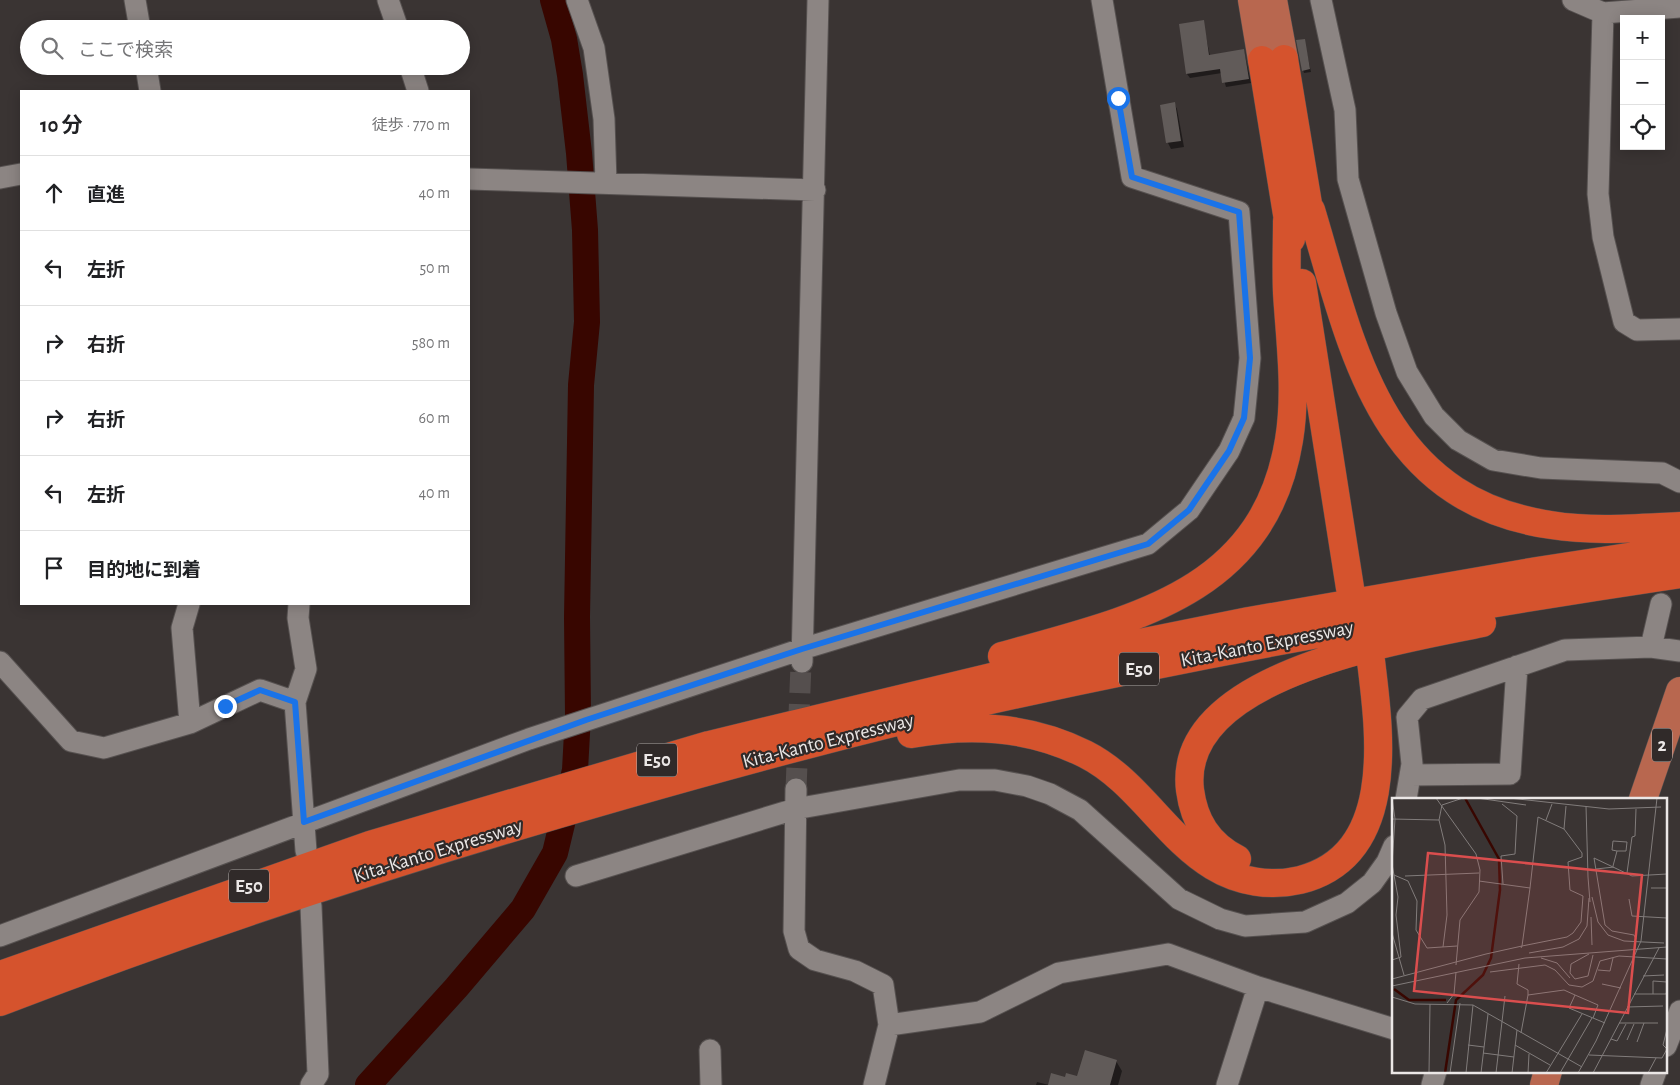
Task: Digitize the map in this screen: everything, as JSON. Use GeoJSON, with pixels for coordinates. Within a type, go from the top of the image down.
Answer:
{"type":"FeatureCollection","features":[{"type":"Feature","properties":{"kind":"highway"},"geometry":{"type":"LineString","coordinates":[[1273,60],[1299,216],[1304,290],[1356,587]]}},
{"type":"Feature","properties":{"kind":"highway"},"geometry":{"type":"LineString","coordinates":[[1299,216],[1362,369],[1395,434],[1438,479],[1463,496],[1493,511],[1552,525],[1606,528],[1680,526]]}},
{"type":"Feature","properties":{"kind":"highway"},"geometry":{"type":"LineString","coordinates":[[709,745],[831,704],[1124,622],[1183,595],[1222,568],[1238,552],[1264,513],[1283,468],[1289,439],[1292,377],[1287,292],[1299,216]]}},
{"type":"Feature","properties":{"kind":"highway","name":"Kita-Kanto Expressway"},"geometry":{"type":"LineString","coordinates":[[0,1002],[222,921],[495,832],[709,745],[836,716],[1095,652],[1229,625],[1489,579],[1680,549]]}},
{"type":"Feature","properties":{"kind":"highway","name":"Kita-Kanto Expressway"},"geometry":{"type":"LineString","coordinates":[[0,975],[352,851],[501,805],[606,787],[838,737],[1100,677],[1408,618],[1680,574]]}},
{"type":"Feature","properties":{"kind":"highway"},"geometry":{"type":"LineString","coordinates":[[606,787],[717,781],[918,733],[962,728],[1011,731],[1038,736],[1065,745],[1110,770],[1132,788],[1192,849],[1212,865],[1233,876],[1255,882],[1277,884],[1314,876],[1346,852],[1359,836],[1372,803],[1379,770],[1380,744],[1365,662],[1366,774],[1354,813],[1344,832],[1332,847],[1299,865],[1265,869],[1246,863],[1224,852],[1208,838],[1197,821],[1191,798],[1191,767],[1198,746],[1209,727],[1226,709],[1251,692],[1281,676],[1319,663],[1412,638],[1543,610],[1680,584]]}},
{"type":"Feature","properties":{"kind":"main road"},"geometry":{"type":"LineString","coordinates":[[1252,0],[1273,60]]}},
{"type":"Feature","properties":{"kind":"main road"},"geometry":{"type":"LineString","coordinates":[[1273,0],[1273,60]]}},
{"type":"Feature","properties":{"kind":"main road","name":"2"},"geometry":{"type":"LineString","coordinates":[[1643,798],[1680,691]]}},
{"type":"Feature","properties":{"kind":"main road","name":"2"},"geometry":{"type":"LineString","coordinates":[[1661,798],[1680,742]]}},
{"type":"Feature","properties":{"kind":"main road"},"geometry":{"type":"LineString","coordinates":[[1544,1085],[1548,1072]]}},
{"type":"Feature","properties":{"kind":"main road"},"geometry":{"type":"LineString","coordinates":[[1561,1085],[1566,1072]]}},
{"type":"Feature","properties":{"kind":"street"},"geometry":{"type":"LineString","coordinates":[[135,0],[138,20]]}},
{"type":"Feature","properties":{"kind":"street"},"geometry":{"type":"LineString","coordinates":[[388,0],[395,20]]}},
{"type":"Feature","properties":{"kind":"street"},"geometry":{"type":"LineString","coordinates":[[577,0],[594,48],[604,119],[599,183]]}},
{"type":"Feature","properties":{"kind":"street"},"geometry":{"type":"LineString","coordinates":[[802,657],[815,190],[818,0]]}},
{"type":"Feature","properties":{"kind":"street"},"geometry":{"type":"LineString","coordinates":[[0,936],[529,739],[586,720],[802,657],[1148,544],[1189,510],[1229,451],[1244,418],[1250,358],[1239,212],[1132,177],[1102,0]]}},
{"type":"Feature","properties":{"kind":"street"},"geometry":{"type":"LineString","coordinates":[[1322,0],[1345,110],[1348,179],[1386,314],[1407,372],[1434,416],[1458,440],[1493,460],[1541,468],[1662,473],[1680,482]]}},
{"type":"Feature","properties":{"kind":"street"},"geometry":{"type":"LineString","coordinates":[[1573,0],[1602,13],[1680,7]]}},
{"type":"Feature","properties":{"kind":"street"},"geometry":{"type":"LineString","coordinates":[[1602,13],[1598,194],[1603,237],[1624,322],[1637,330],[1680,329]]}},
{"type":"Feature","properties":{"kind":"street"},"geometry":{"type":"LineString","coordinates":[[147,75],[150,90]]}},
{"type":"Feature","properties":{"kind":"street"},"geometry":{"type":"LineString","coordinates":[[413,75],[418,90]]}},
{"type":"Feature","properties":{"kind":"street"},"geometry":{"type":"LineString","coordinates":[[0,178],[20,174]]}},
{"type":"Feature","properties":{"kind":"street"},"geometry":{"type":"LineString","coordinates":[[470,179],[815,190]]}},
{"type":"Feature","properties":{"kind":"street"},"geometry":{"type":"LineString","coordinates":[[1651,647],[1661,604]]}},
{"type":"Feature","properties":{"kind":"street"},"geometry":{"type":"LineString","coordinates":[[189,605],[182,628],[190,723]]}},
{"type":"Feature","properties":{"kind":"street"},"geometry":{"type":"LineString","coordinates":[[299,605],[298,618],[306,669],[295,702],[306,851]]}},
{"type":"Feature","properties":{"kind":"street"},"geometry":{"type":"LineString","coordinates":[[1406,798],[1412,764],[1407,717],[1422,699],[1565,650],[1651,647],[1680,651]]}},
{"type":"Feature","properties":{"kind":"street"},"geometry":{"type":"LineString","coordinates":[[0,662],[71,741],[104,748],[190,723],[260,690],[295,702]]}},
{"type":"Feature","properties":{"kind":"street"},"geometry":{"type":"LineString","coordinates":[[1410,775],[1510,774],[1517,666]]}},
{"type":"Feature","properties":{"kind":"street"},"geometry":{"type":"LineString","coordinates":[[576,876],[796,799],[959,780],[995,780],[1027,786],[1050,794],[1080,810],[1179,899],[1220,919],[1246,926],[1305,922],[1347,903],[1372,883],[1387,862],[1392,851]]}},
{"type":"Feature","properties":{"kind":"street"},"geometry":{"type":"LineString","coordinates":[[796,799],[794,932],[799,949],[815,960],[855,971],[883,985],[889,1025],[874,1085]]}},
{"type":"Feature","properties":{"kind":"street"},"geometry":{"type":"LineString","coordinates":[[311,906],[318,1074],[311,1085]]}},
{"type":"Feature","properties":{"kind":"street"},"geometry":{"type":"LineString","coordinates":[[889,1025],[980,1012],[1059,973],[1168,954],[1258,987],[1392,1028]]}},
{"type":"Feature","properties":{"kind":"street"},"geometry":{"type":"LineString","coordinates":[[1227,1085],[1258,987]]}},
{"type":"Feature","properties":{"kind":"street"},"geometry":{"type":"LineString","coordinates":[[1672,1038],[1680,1010]]}},
{"type":"Feature","properties":{"kind":"street"},"geometry":{"type":"LineString","coordinates":[[710,1050],[711,1085]]}},
{"type":"Feature","properties":{"kind":"street"},"geometry":{"type":"LineString","coordinates":[[1432,1085],[1436,1072]]}},
{"type":"Feature","properties":{"kind":"street"},"geometry":{"type":"LineString","coordinates":[[1651,1085],[1656,1072]]}},
{"type":"Feature","properties":{"kind":"building"},"geometry":{"type":"Polygon","coordinates":[[[1204,20],[1209,55],[1244,49],[1249,79],[1222,83],[1220,69],[1186,74],[1179,24],[1204,20]]]}},
{"type":"Feature","properties":{"kind":"building"},"geometry":{"type":"Polygon","coordinates":[[[1305,39],[1310,69],[1302,71],[1296,40],[1305,39]]]}},
{"type":"Feature","properties":{"kind":"building"},"geometry":{"type":"Polygon","coordinates":[[[1175,102],[1181,141],[1166,143],[1160,105],[1175,102]]]}},
{"type":"Feature","properties":{"kind":"building"},"geometry":{"type":"Polygon","coordinates":[[[1085,1050],[1117,1060],[1110,1085],[1048,1085],[1051,1073],[1065,1077],[1066,1073],[1077,1076],[1085,1050]]]}},
{"type":"Feature","properties":{"kind":"waterway"},"geometry":{"type":"LineString","coordinates":[[368,1085],[456,988],[523,909],[555,853],[575,770],[578,715],[577,617],[581,385],[587,322],[585,230],[570,75],[564,39],[553,0]]}},
{"type":"Feature","properties":{"kind":"tunnel"},"geometry":{"type":"LineString","coordinates":[[796,789],[801,665]]}},
{"type":"Feature","properties":{"kind":"route"},"geometry":{"type":"LineString","coordinates":[[225,706],[260,690],[295,702],[304,822],[586,720],[802,649],[1148,544],[1189,510],[1229,451],[1244,418],[1250,358],[1239,212],[1132,177],[1118,98]]}}]}
